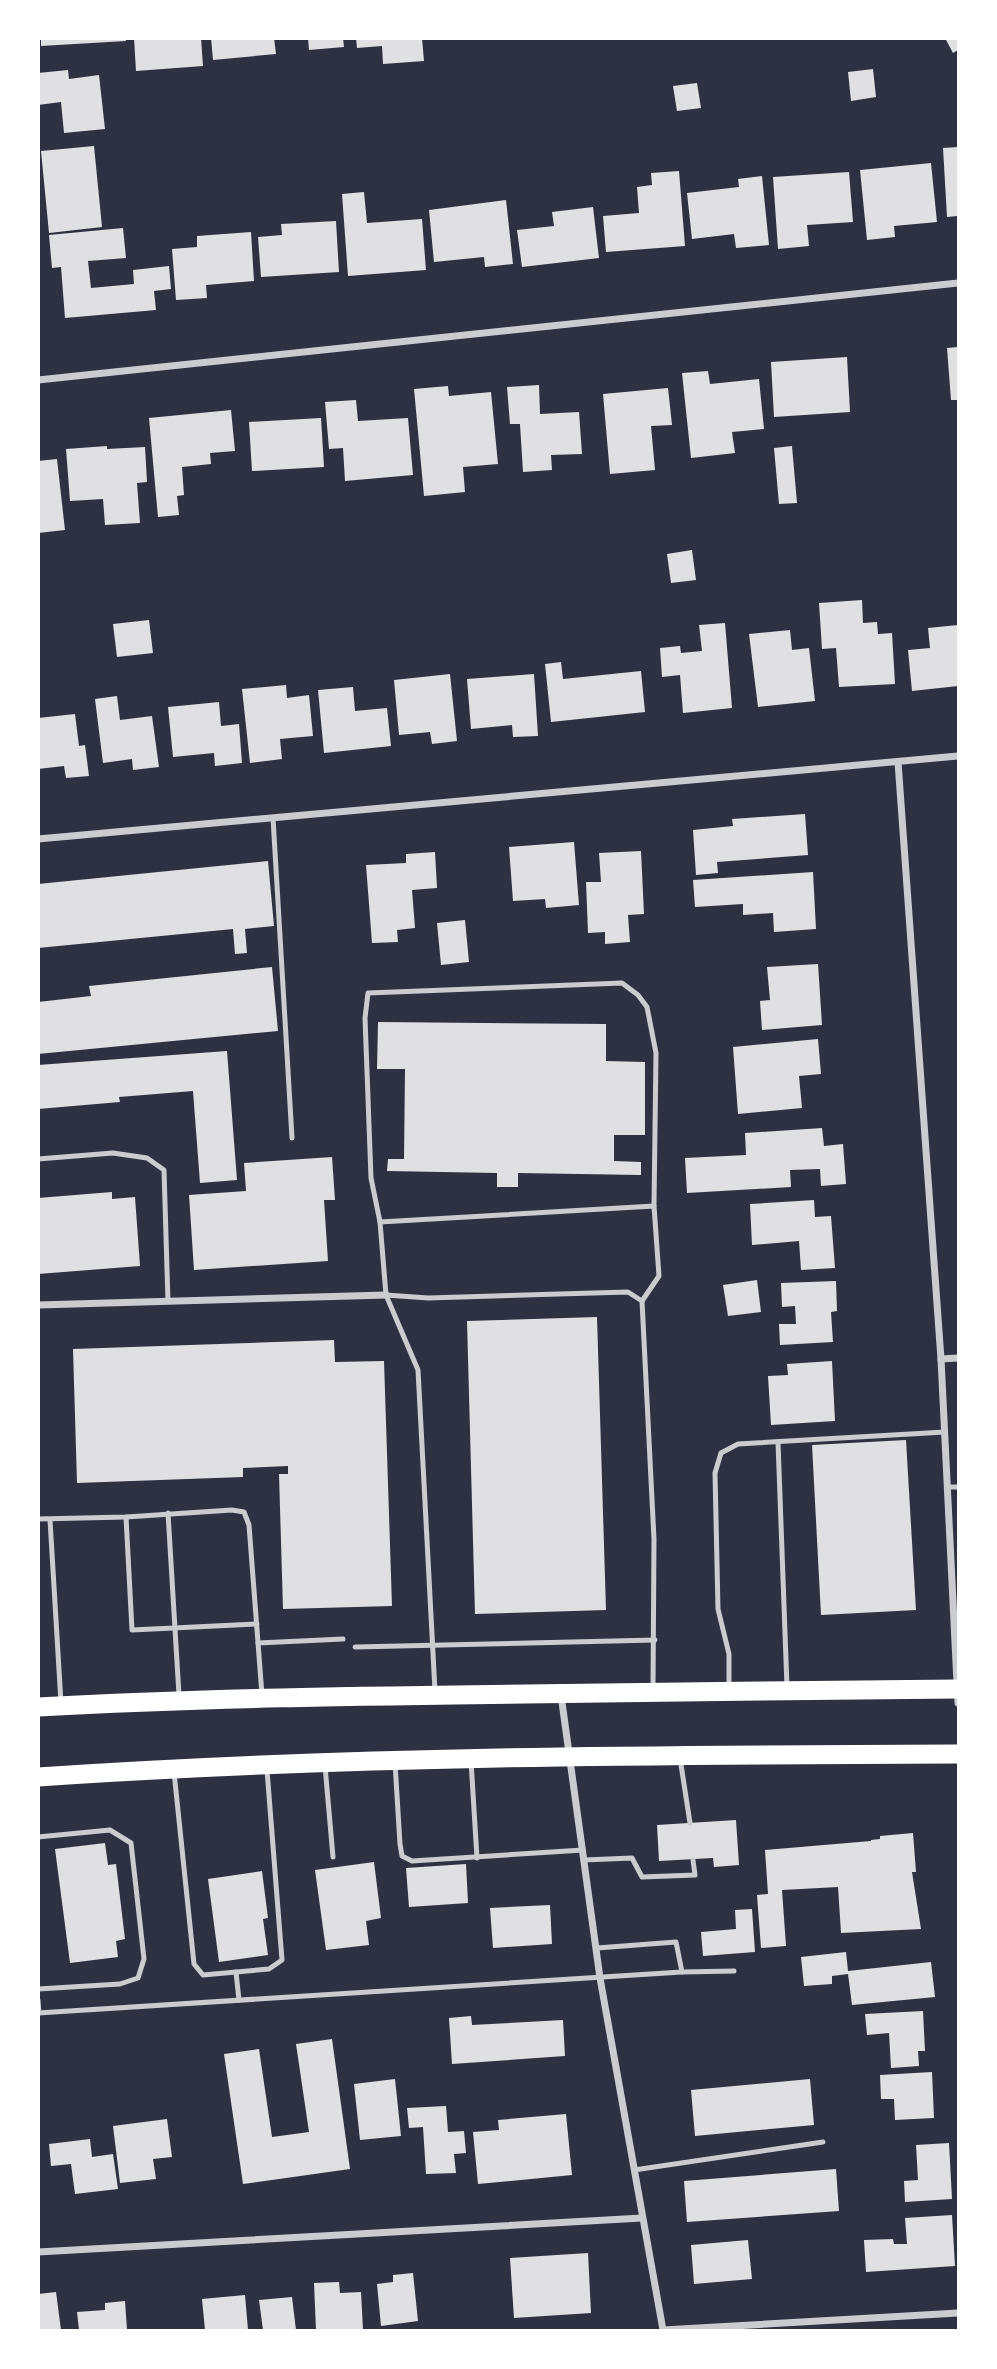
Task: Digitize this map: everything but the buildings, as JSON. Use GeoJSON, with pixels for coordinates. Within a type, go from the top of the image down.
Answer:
{"type":"FeatureCollection","features":[{"type":"Feature","properties":{"kind":"highway"},"geometry":{"type":"LineString","coordinates":[[38,1707],[119,1702],[179,1702],[191,1699],[653,1691],[787,1690],[958,1694]]}},
{"type":"Feature","properties":{"kind":"highway"},"geometry":{"type":"LineString","coordinates":[[38,1777],[174,1768],[471,1758],[958,1754]]}},
{"type":"Feature","properties":{"kind":"street"},"geometry":{"type":"LineString","coordinates":[[38,380],[958,283]]}},
{"type":"Feature","properties":{"kind":"street"},"geometry":{"type":"LineString","coordinates":[[38,839],[958,756]]}},
{"type":"Feature","properties":{"kind":"street"},"geometry":{"type":"LineString","coordinates":[[898,762],[941,1359],[956,1596],[958,1694]]}},
{"type":"Feature","properties":{"kind":"street"},"geometry":{"type":"LineString","coordinates":[[38,1306],[386,1296]]}},
{"type":"Feature","properties":{"kind":"street"},"geometry":{"type":"LineString","coordinates":[[941,1359],[958,1358]]}},
{"type":"Feature","properties":{"kind":"street"},"geometry":{"type":"LineString","coordinates":[[561,1693],[600,1978],[663,2330],[958,2313]]}},
{"type":"Feature","properties":{"kind":"street"},"geometry":{"type":"LineString","coordinates":[[38,2252],[642,2218]]}},
{"type":"Feature","properties":{"kind":"lane"},"geometry":{"type":"LineString","coordinates":[[273,818],[292,1138]]}},
{"type":"Feature","properties":{"kind":"lane"},"geometry":{"type":"LineString","coordinates":[[435,1695],[418,1370],[386,1296],[380,1222],[371,1178],[365,1018],[368,993],[622,983],[638,995],[646,1007],[656,1052],[654,1206],[659,1276],[642,1301],[654,1539],[653,1691]]}},
{"type":"Feature","properties":{"kind":"lane"},"geometry":{"type":"LineString","coordinates":[[38,1159],[113,1153],[147,1158],[164,1170],[168,1302]]}},
{"type":"Feature","properties":{"kind":"lane"},"geometry":{"type":"LineString","coordinates":[[380,1222],[654,1206]]}},
{"type":"Feature","properties":{"kind":"lane"},"geometry":{"type":"LineString","coordinates":[[386,1296],[428,1298],[628,1292],[642,1301]]}},
{"type":"Feature","properties":{"kind":"lane"},"geometry":{"type":"LineString","coordinates":[[729,1690],[729,1654],[718,1609],[715,1474],[721,1453],[738,1444],[945,1432]]}},
{"type":"Feature","properties":{"kind":"lane"},"geometry":{"type":"LineString","coordinates":[[778,1442],[787,1690]]}},
{"type":"Feature","properties":{"kind":"lane"},"geometry":{"type":"LineString","coordinates":[[948,1487],[958,1487]]}},
{"type":"Feature","properties":{"kind":"lane"},"geometry":{"type":"LineString","coordinates":[[949,1506],[958,1505]]}},
{"type":"Feature","properties":{"kind":"lane"},"geometry":{"type":"LineString","coordinates":[[38,1519],[232,1510],[244,1512],[249,1525],[262,1698]]}},
{"type":"Feature","properties":{"kind":"lane"},"geometry":{"type":"LineString","coordinates":[[168,1513],[179,1702]]}},
{"type":"Feature","properties":{"kind":"lane"},"geometry":{"type":"LineString","coordinates":[[126,1517],[132,1630],[257,1624]]}},
{"type":"Feature","properties":{"kind":"lane"},"geometry":{"type":"LineString","coordinates":[[50,1520],[61,1706]]}},
{"type":"Feature","properties":{"kind":"lane"},"geometry":{"type":"LineString","coordinates":[[258,1643],[343,1639]]}},
{"type":"Feature","properties":{"kind":"lane"},"geometry":{"type":"LineString","coordinates":[[355,1647],[655,1640]]}},
{"type":"Feature","properties":{"kind":"lane"},"geometry":{"type":"LineString","coordinates":[[680,1755],[690,1823]]}},
{"type":"Feature","properties":{"kind":"lane"},"geometry":{"type":"LineString","coordinates":[[471,1758],[477,1858]]}},
{"type":"Feature","properties":{"kind":"lane"},"geometry":{"type":"LineString","coordinates":[[395,1760],[402,1856],[412,1861],[583,1850]]}},
{"type":"Feature","properties":{"kind":"lane"},"geometry":{"type":"LineString","coordinates":[[325,1762],[333,1857]]}},
{"type":"Feature","properties":{"kind":"lane"},"geometry":{"type":"LineString","coordinates":[[174,1768],[194,1964],[203,1975],[269,1969],[282,1960],[266,1764]]}},
{"type":"Feature","properties":{"kind":"lane"},"geometry":{"type":"LineString","coordinates":[[38,1837],[110,1830],[131,1843],[144,1958],[138,1978],[120,1984],[38,1989]]}},
{"type":"Feature","properties":{"kind":"lane"},"geometry":{"type":"LineString","coordinates":[[584,1860],[632,1858],[642,1877],[695,1875],[694,1860]]}},
{"type":"Feature","properties":{"kind":"lane"},"geometry":{"type":"LineString","coordinates":[[597,1948],[676,1942],[682,1972]]}},
{"type":"Feature","properties":{"kind":"lane"},"geometry":{"type":"LineString","coordinates":[[38,2000],[39,2013],[682,1972],[734,1971]]}},
{"type":"Feature","properties":{"kind":"lane"},"geometry":{"type":"LineString","coordinates":[[236,1972],[239,2000]]}},
{"type":"Feature","properties":{"kind":"lane"},"geometry":{"type":"LineString","coordinates":[[634,2171],[823,2142]]}}]}
